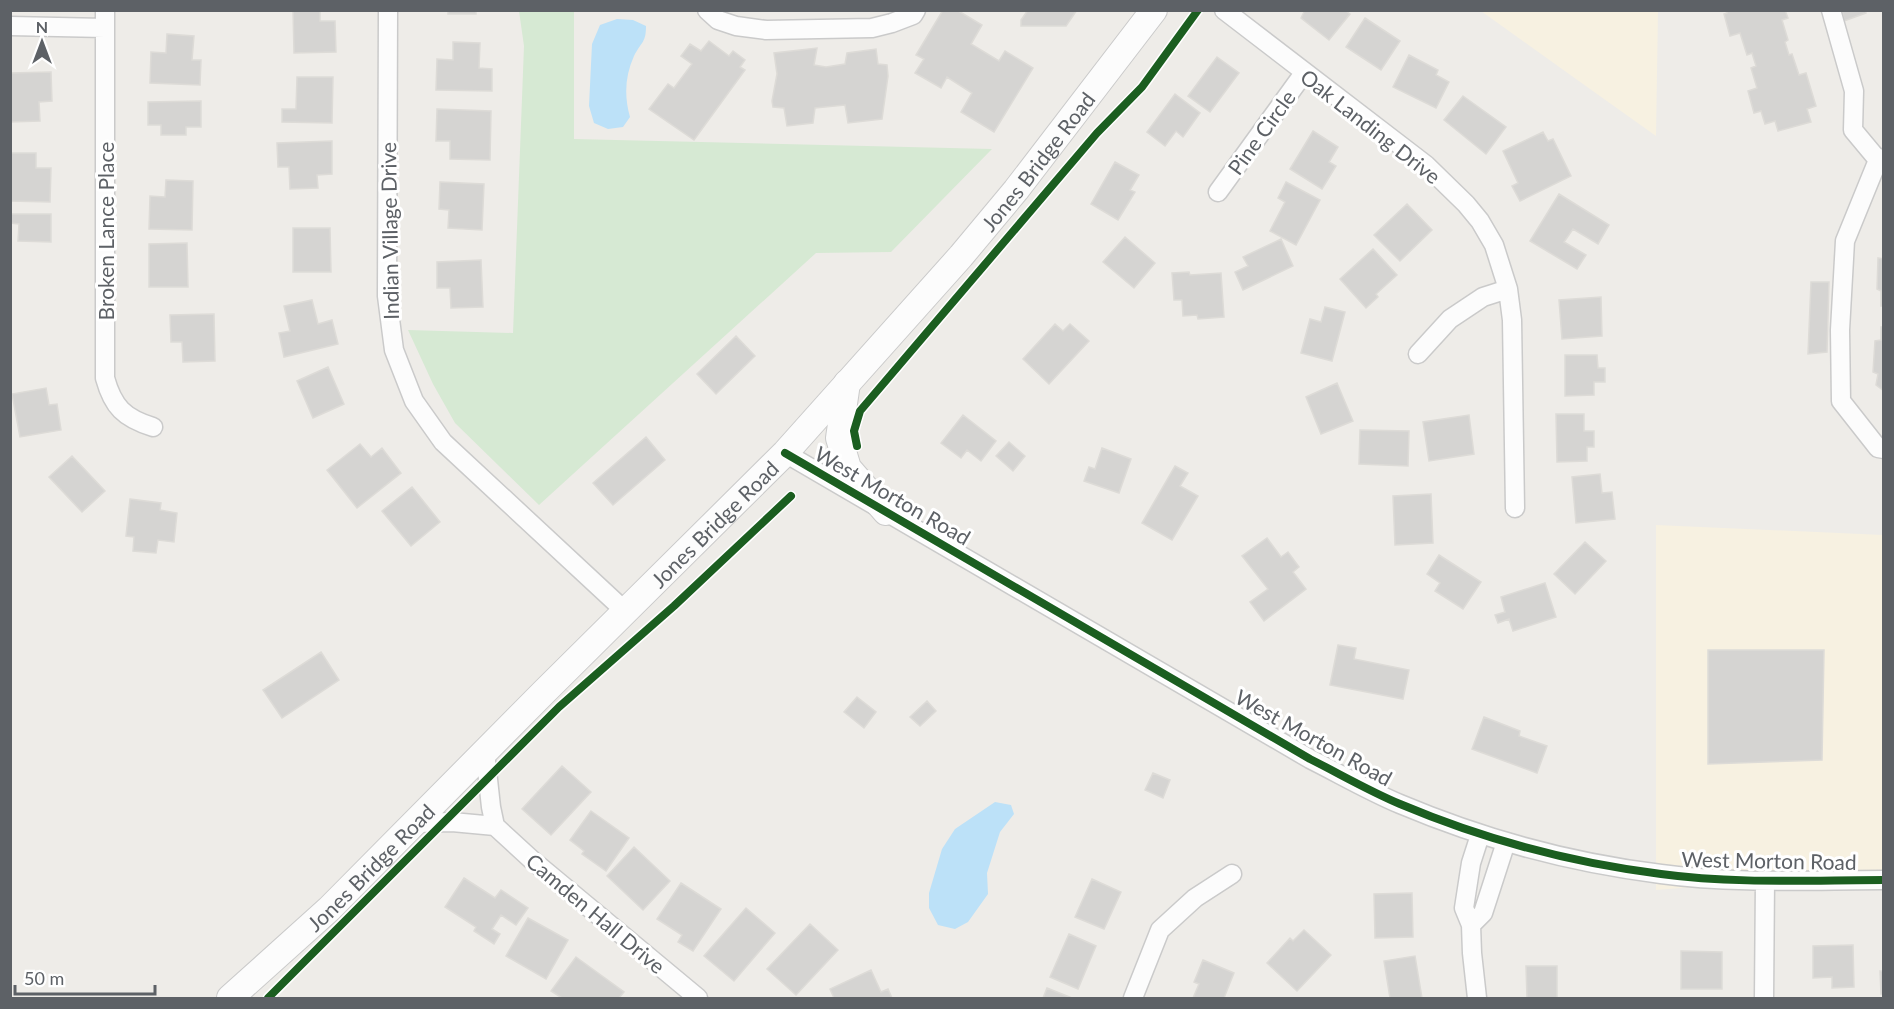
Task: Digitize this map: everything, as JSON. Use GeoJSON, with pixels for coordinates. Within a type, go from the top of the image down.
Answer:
{"type":"FeatureCollection","features":[{"type":"Feature","properties":{"kind":"main road","name":"Jones Bridge Road"},"geometry":{"type":"LineString","coordinates":[[230,999],[329,909],[785,453],[1009,199],[1154,10]]}},
{"type":"Feature","properties":{"kind":"main road"},"geometry":{"type":"LineString","coordinates":[[847,383],[839,438],[848,468],[886,512]]}},
{"type":"Feature","properties":{"kind":"street","name":"Indian Village Drive"},"geometry":{"type":"LineString","coordinates":[[388,10],[387,296],[394,350],[414,401],[443,442],[626,612]]}},
{"type":"Feature","properties":{"kind":"street"},"geometry":{"type":"LineString","coordinates":[[707,10],[718,20],[736,26],[766,30],[872,28],[912,15],[916,10]]}},
{"type":"Feature","properties":{"kind":"street","name":"Oak Landing Drive"},"geometry":{"type":"LineString","coordinates":[[1224,10],[1426,165],[1480,221],[1494,245],[1508,289],[1514,362],[1515,508]]}},
{"type":"Feature","properties":{"kind":"street"},"geometry":{"type":"LineString","coordinates":[[1831,10],[1854,91],[1853,130],[1881,159],[1845,241],[1840,330],[1841,401],[1878,447],[1884,449]]}},
{"type":"Feature","properties":{"kind":"street"},"geometry":{"type":"LineString","coordinates":[[10,27],[105,19]]}},
{"type":"Feature","properties":{"kind":"street","name":"Broken Lance Place"},"geometry":{"type":"LineString","coordinates":[[105,19],[105,378],[110,396],[121,411],[136,422],[153,427]]}},
{"type":"Feature","properties":{"kind":"street","name":"Pine Circle"},"geometry":{"type":"LineString","coordinates":[[1218,192],[1304,73]]}},
{"type":"Feature","properties":{"kind":"street"},"geometry":{"type":"LineString","coordinates":[[1418,354],[1450,319],[1483,297],[1508,289]]}},
{"type":"Feature","properties":{"kind":"street","name":"West Morton Road"},"geometry":{"type":"LineString","coordinates":[[785,453],[1310,759],[1398,803],[1480,834],[1572,860],[1663,875],[1764,880],[1884,880]]}},
{"type":"Feature","properties":{"kind":"street"},"geometry":{"type":"LineString","coordinates":[[415,823],[452,822],[495,826],[485,752]]}},
{"type":"Feature","properties":{"kind":"street","name":"Camden Hall Drive"},"geometry":{"type":"LineString","coordinates":[[495,826],[532,860],[698,999]]}},
{"type":"Feature","properties":{"kind":"street"},"geometry":{"type":"LineString","coordinates":[[1478,999],[1471,926],[1464,908],[1471,863],[1480,834]]}},
{"type":"Feature","properties":{"kind":"street"},"geometry":{"type":"LineString","coordinates":[[1471,926],[1483,913],[1506,842]]}},
{"type":"Feature","properties":{"kind":"street"},"geometry":{"type":"LineString","coordinates":[[1133,999],[1160,930],[1195,898],[1232,874]]}},
{"type":"Feature","properties":{"kind":"street"},"geometry":{"type":"LineString","coordinates":[[1764,880],[1764,999]]}},
{"type":"Feature","properties":{"kind":"shaded area"},"geometry":{"type":"Polygon","coordinates":[[[1481,11],[1658,11],[1656,136],[1583,84],[1481,11]]]}},
{"type":"Feature","properties":{"kind":"shaded area"},"geometry":{"type":"Polygon","coordinates":[[[1656,525],[1883,535],[1883,879],[1756,882],[1656,890],[1656,525]]]}},
{"type":"Feature","properties":{"kind":"green space"},"geometry":{"type":"Polygon","coordinates":[[[519,11],[574,11],[574,139],[992,149],[891,252],[816,253],[539,505],[455,423],[433,384],[408,330],[513,333],[524,46],[519,11]]]}},
{"type":"Feature","properties":{"kind":"water"},"geometry":{"type":"Polygon","coordinates":[[[617,19],[633,20],[646,26],[646,32],[634,56],[627,79],[626,94],[630,117],[623,127],[608,129],[594,123],[589,106],[592,44],[600,25],[617,19]]]}},
{"type":"Feature","properties":{"kind":"water"},"geometry":{"type":"Polygon","coordinates":[[[995,802],[1011,805],[1014,814],[1000,832],[987,873],[988,894],[968,922],[955,929],[938,925],[929,908],[929,893],[942,849],[955,829],[995,802]]]}},
{"type":"Feature","properties":{"kind":"building"},"geometry":{"type":"Polygon","coordinates":[[[293,10],[320,10],[320,21],[335,21],[336,52],[294,53],[293,10]]]}},
{"type":"Feature","properties":{"kind":"building"},"geometry":{"type":"Polygon","coordinates":[[[448,10],[476,10],[476,14],[448,14],[448,10]]]}},
{"type":"Feature","properties":{"kind":"building"},"geometry":{"type":"Polygon","coordinates":[[[943,10],[957,10],[982,25],[971,44],[999,61],[1005,51],[1033,68],[994,132],[961,112],[972,93],[947,77],[941,88],[915,73],[924,59],[916,55],[943,10]]]}},
{"type":"Feature","properties":{"kind":"building"},"geometry":{"type":"Polygon","coordinates":[[[1028,10],[1077,10],[1066,26],[1021,26],[1021,20],[1028,10]]]}},
{"type":"Feature","properties":{"kind":"building"},"geometry":{"type":"Polygon","coordinates":[[[1305,10],[1345,10],[1350,14],[1329,40],[1301,18],[1305,10]]]}},
{"type":"Feature","properties":{"kind":"building"},"geometry":{"type":"Polygon","coordinates":[[[1727,10],[1785,10],[1788,18],[1782,20],[1788,40],[1785,42],[1789,55],[1792,54],[1799,75],[1806,73],[1816,106],[1807,109],[1811,122],[1778,131],[1775,121],[1765,124],[1761,111],[1754,113],[1748,91],[1757,88],[1751,68],[1756,66],[1752,53],[1747,55],[1740,33],[1730,36],[1724,14],[1727,10]]]}},
{"type":"Feature","properties":{"kind":"building"},"geometry":{"type":"Polygon","coordinates":[[[1842,10],[1865,10],[1866,13],[1844,21],[1842,10]]]}},
{"type":"Feature","properties":{"kind":"building"},"geometry":{"type":"Polygon","coordinates":[[[1365,18],[1400,41],[1381,70],[1346,47],[1365,18]]]}},
{"type":"Feature","properties":{"kind":"building"},"geometry":{"type":"Polygon","coordinates":[[[167,34],[194,36],[192,60],[201,60],[200,85],[150,83],[151,52],[166,53],[167,34]]]}},
{"type":"Feature","properties":{"kind":"building"},"geometry":{"type":"Polygon","coordinates":[[[709,41],[729,56],[733,51],[745,60],[740,67],[745,70],[694,140],[649,109],[668,84],[674,88],[692,64],[681,56],[690,44],[701,51],[709,41]]]}},
{"type":"Feature","properties":{"kind":"building"},"geometry":{"type":"Polygon","coordinates":[[[453,42],[480,43],[479,68],[492,69],[492,91],[436,90],[437,59],[453,60],[453,42]]]}},
{"type":"Feature","properties":{"kind":"building"},"geometry":{"type":"Polygon","coordinates":[[[817,48],[814,65],[826,67],[845,64],[847,53],[876,49],[878,64],[887,65],[888,76],[882,119],[848,123],[845,105],[815,108],[813,123],[787,126],[784,108],[773,107],[777,74],[774,53],[817,48]]]}},
{"type":"Feature","properties":{"kind":"building"},"geometry":{"type":"Polygon","coordinates":[[[1409,55],[1438,70],[1436,75],[1449,82],[1436,108],[1393,87],[1409,55]]]}},
{"type":"Feature","properties":{"kind":"building"},"geometry":{"type":"Polygon","coordinates":[[[1217,57],[1239,73],[1210,112],[1188,96],[1217,57]]]}},
{"type":"Feature","properties":{"kind":"building"},"geometry":{"type":"Polygon","coordinates":[[[51,72],[52,101],[39,102],[40,121],[10,122],[10,73],[51,72]]]}},
{"type":"Feature","properties":{"kind":"building"},"geometry":{"type":"Polygon","coordinates":[[[297,77],[333,77],[332,123],[282,122],[282,109],[296,109],[297,77]]]}},
{"type":"Feature","properties":{"kind":"building"},"geometry":{"type":"Polygon","coordinates":[[[1175,94],[1200,113],[1183,137],[1176,131],[1165,146],[1147,132],[1175,94]]]}},
{"type":"Feature","properties":{"kind":"building"},"geometry":{"type":"Polygon","coordinates":[[[1463,96],[1506,127],[1486,154],[1444,120],[1463,96]]]}},
{"type":"Feature","properties":{"kind":"building"},"geometry":{"type":"Polygon","coordinates":[[[201,101],[201,127],[186,127],[186,135],[161,135],[161,125],[148,125],[148,102],[201,101]]]}},
{"type":"Feature","properties":{"kind":"building"},"geometry":{"type":"Polygon","coordinates":[[[437,109],[491,111],[490,160],[450,159],[450,141],[436,141],[437,109]]]}},
{"type":"Feature","properties":{"kind":"building"},"geometry":{"type":"Polygon","coordinates":[[[1313,131],[1338,147],[1329,162],[1336,166],[1322,189],[1290,169],[1313,131]]]}},
{"type":"Feature","properties":{"kind":"building"},"geometry":{"type":"Polygon","coordinates":[[[1543,132],[1548,141],[1553,139],[1571,176],[1520,201],[1512,186],[1518,183],[1503,151],[1543,132]]]}},
{"type":"Feature","properties":{"kind":"building"},"geometry":{"type":"Polygon","coordinates":[[[332,141],[332,174],[317,175],[318,188],[290,189],[289,167],[278,167],[277,143],[332,141]]]}},
{"type":"Feature","properties":{"kind":"building"},"geometry":{"type":"Polygon","coordinates":[[[10,153],[36,153],[36,168],[51,168],[50,202],[10,201],[10,153]]]}},
{"type":"Feature","properties":{"kind":"building"},"geometry":{"type":"Polygon","coordinates":[[[1115,162],[1139,175],[1130,190],[1135,192],[1118,220],[1091,204],[1115,162]]]}},
{"type":"Feature","properties":{"kind":"building"},"geometry":{"type":"Polygon","coordinates":[[[166,180],[193,181],[192,230],[149,229],[150,196],[165,197],[166,180]]]}},
{"type":"Feature","properties":{"kind":"building"},"geometry":{"type":"Polygon","coordinates":[[[440,182],[484,184],[482,230],[448,228],[449,210],[439,209],[440,182]]]}},
{"type":"Feature","properties":{"kind":"building"},"geometry":{"type":"Polygon","coordinates":[[[1286,182],[1320,200],[1296,245],[1270,231],[1285,202],[1278,198],[1286,182]]]}},
{"type":"Feature","properties":{"kind":"building"},"geometry":{"type":"Polygon","coordinates":[[[1559,194],[1609,225],[1598,244],[1573,229],[1564,242],[1586,255],[1577,269],[1530,241],[1559,194]]]}},
{"type":"Feature","properties":{"kind":"building"},"geometry":{"type":"Polygon","coordinates":[[[1407,204],[1432,230],[1400,261],[1374,235],[1407,204]]]}},
{"type":"Feature","properties":{"kind":"building"},"geometry":{"type":"Polygon","coordinates":[[[10,214],[51,214],[51,242],[18,241],[19,224],[10,223],[10,214]]]}},
{"type":"Feature","properties":{"kind":"building"},"geometry":{"type":"Polygon","coordinates":[[[293,228],[330,228],[331,272],[293,272],[293,228]]]}},
{"type":"Feature","properties":{"kind":"building"},"geometry":{"type":"Polygon","coordinates":[[[1125,237],[1155,263],[1134,288],[1103,262],[1125,237]]]}},
{"type":"Feature","properties":{"kind":"building"},"geometry":{"type":"Polygon","coordinates":[[[1281,239],[1293,266],[1243,290],[1235,272],[1248,266],[1243,257],[1281,239]]]}},
{"type":"Feature","properties":{"kind":"building"},"geometry":{"type":"Polygon","coordinates":[[[187,243],[188,287],[149,287],[149,244],[187,243]]]}},
{"type":"Feature","properties":{"kind":"building"},"geometry":{"type":"Polygon","coordinates":[[[1373,249],[1397,275],[1376,294],[1378,297],[1366,308],[1340,279],[1373,249]]]}},
{"type":"Feature","properties":{"kind":"building"},"geometry":{"type":"Polygon","coordinates":[[[1878,258],[1884,259],[1884,306],[1881,306],[1881,291],[1877,289],[1878,258]]]}},
{"type":"Feature","properties":{"kind":"building"},"geometry":{"type":"Polygon","coordinates":[[[481,260],[483,307],[451,308],[450,288],[437,288],[437,262],[481,260]]]}},
{"type":"Feature","properties":{"kind":"building"},"geometry":{"type":"Polygon","coordinates":[[[1189,272],[1190,275],[1221,273],[1224,317],[1198,319],[1197,315],[1183,316],[1182,300],[1174,300],[1172,273],[1189,272]]]}},
{"type":"Feature","properties":{"kind":"building"},"geometry":{"type":"Polygon","coordinates":[[[1811,282],[1829,282],[1827,352],[1808,354],[1811,282]]]}},
{"type":"Feature","properties":{"kind":"building"},"geometry":{"type":"Polygon","coordinates":[[[1601,297],[1602,336],[1562,339],[1559,300],[1601,297]]]}},
{"type":"Feature","properties":{"kind":"building"},"geometry":{"type":"Polygon","coordinates":[[[312,300],[318,324],[332,320],[338,344],[284,357],[279,333],[290,331],[284,306],[312,300]]]}},
{"type":"Feature","properties":{"kind":"building"},"geometry":{"type":"Polygon","coordinates":[[[1325,307],[1345,312],[1332,361],[1301,353],[1310,319],[1321,322],[1325,307]]]}},
{"type":"Feature","properties":{"kind":"building"},"geometry":{"type":"Polygon","coordinates":[[[214,314],[215,361],[183,362],[182,342],[171,342],[170,315],[214,314]]]}},
{"type":"Feature","properties":{"kind":"building"},"geometry":{"type":"Polygon","coordinates":[[[1055,324],[1063,331],[1070,324],[1089,341],[1049,384],[1023,359],[1055,324]]]}},
{"type":"Feature","properties":{"kind":"building"},"geometry":{"type":"Polygon","coordinates":[[[1881,327],[1884,327],[1884,391],[1876,385],[1878,374],[1873,372],[1875,341],[1881,340],[1881,327]]]}},
{"type":"Feature","properties":{"kind":"building"},"geometry":{"type":"Polygon","coordinates":[[[736,336],[755,356],[716,394],[697,374],[736,336]]]}},
{"type":"Feature","properties":{"kind":"building"},"geometry":{"type":"Polygon","coordinates":[[[1565,355],[1597,355],[1598,368],[1605,368],[1605,382],[1594,382],[1594,395],[1565,396],[1565,355]]]}},
{"type":"Feature","properties":{"kind":"building"},"geometry":{"type":"Polygon","coordinates":[[[328,367],[344,404],[313,418],[297,381],[328,367]]]}},
{"type":"Feature","properties":{"kind":"building"},"geometry":{"type":"Polygon","coordinates":[[[1337,383],[1353,421],[1321,434],[1306,397],[1337,383]]]}},
{"type":"Feature","properties":{"kind":"building"},"geometry":{"type":"Polygon","coordinates":[[[46,388],[49,405],[57,404],[61,430],[20,437],[12,394],[46,388]]]}},
{"type":"Feature","properties":{"kind":"building"},"geometry":{"type":"Polygon","coordinates":[[[1556,414],[1584,414],[1584,431],[1594,431],[1594,447],[1587,447],[1587,461],[1557,462],[1556,414]]]}},
{"type":"Feature","properties":{"kind":"building"},"geometry":{"type":"Polygon","coordinates":[[[963,415],[996,441],[981,461],[967,450],[961,458],[941,443],[963,415]]]}},
{"type":"Feature","properties":{"kind":"building"},"geometry":{"type":"Polygon","coordinates":[[[1469,415],[1474,454],[1429,461],[1423,422],[1469,415]]]}},
{"type":"Feature","properties":{"kind":"building"},"geometry":{"type":"Polygon","coordinates":[[[1360,430],[1409,431],[1408,466],[1359,464],[1360,430]]]}},
{"type":"Feature","properties":{"kind":"building"},"geometry":{"type":"Polygon","coordinates":[[[646,437],[665,460],[613,505],[593,483],[646,437]]]}},
{"type":"Feature","properties":{"kind":"building"},"geometry":{"type":"Polygon","coordinates":[[[1009,442],[1025,456],[1013,471],[996,456],[1009,442]]]}},
{"type":"Feature","properties":{"kind":"building"},"geometry":{"type":"Polygon","coordinates":[[[360,444],[371,457],[382,448],[401,473],[357,508],[327,470],[360,444]]]}},
{"type":"Feature","properties":{"kind":"building"},"geometry":{"type":"Polygon","coordinates":[[[1102,448],[1131,459],[1119,493],[1084,481],[1089,467],[1095,469],[1102,448]]]}},
{"type":"Feature","properties":{"kind":"building"},"geometry":{"type":"Polygon","coordinates":[[[72,456],[105,491],[82,512],[49,477],[72,456]]]}},
{"type":"Feature","properties":{"kind":"building"},"geometry":{"type":"Polygon","coordinates":[[[1175,466],[1188,473],[1180,486],[1198,496],[1172,540],[1142,523],[1175,466]]]}},
{"type":"Feature","properties":{"kind":"building"},"geometry":{"type":"Polygon","coordinates":[[[1600,474],[1602,493],[1612,492],[1615,519],[1576,523],[1572,477],[1600,474]]]}},
{"type":"Feature","properties":{"kind":"building"},"geometry":{"type":"Polygon","coordinates":[[[412,487],[440,522],[411,546],[382,511],[412,487]]]}},
{"type":"Feature","properties":{"kind":"building"},"geometry":{"type":"Polygon","coordinates":[[[1431,494],[1433,543],[1395,545],[1393,496],[1431,494]]]}},
{"type":"Feature","properties":{"kind":"building"},"geometry":{"type":"Polygon","coordinates":[[[130,499],[161,503],[160,510],[177,513],[174,542],[158,540],[156,553],[133,551],[134,537],[126,536],[130,499]]]}},
{"type":"Feature","properties":{"kind":"building"},"geometry":{"type":"Polygon","coordinates":[[[1267,538],[1281,557],[1288,552],[1299,567],[1293,572],[1306,589],[1264,621],[1250,602],[1268,589],[1242,556],[1267,538]]]}},
{"type":"Feature","properties":{"kind":"building"},"geometry":{"type":"Polygon","coordinates":[[[1585,542],[1606,561],[1575,594],[1554,574],[1585,542]]]}},
{"type":"Feature","properties":{"kind":"building"},"geometry":{"type":"Polygon","coordinates":[[[1439,555],[1481,582],[1463,609],[1435,591],[1440,583],[1427,574],[1439,555]]]}},
{"type":"Feature","properties":{"kind":"building"},"geometry":{"type":"Polygon","coordinates":[[[1545,583],[1556,617],[1513,631],[1509,619],[1498,623],[1495,615],[1505,612],[1501,597],[1545,583]]]}},
{"type":"Feature","properties":{"kind":"building"},"geometry":{"type":"Polygon","coordinates":[[[1338,645],[1356,648],[1354,659],[1409,670],[1403,699],[1330,685],[1338,645]]]}},
{"type":"Feature","properties":{"kind":"building"},"geometry":{"type":"Polygon","coordinates":[[[1708,650],[1824,650],[1822,760],[1708,764],[1708,650]]]}},
{"type":"Feature","properties":{"kind":"building"},"geometry":{"type":"Polygon","coordinates":[[[321,652],[339,680],[282,718],[263,690],[321,652]]]}},
{"type":"Feature","properties":{"kind":"building"},"geometry":{"type":"Polygon","coordinates":[[[857,697],[876,712],[864,728],[844,712],[857,697]]]}},
{"type":"Feature","properties":{"kind":"building"},"geometry":{"type":"Polygon","coordinates":[[[927,701],[936,711],[920,726],[910,717],[927,701]]]}},
{"type":"Feature","properties":{"kind":"building"},"geometry":{"type":"Polygon","coordinates":[[[1484,717],[1520,731],[1519,736],[1547,746],[1537,773],[1472,749],[1484,717]]]}},
{"type":"Feature","properties":{"kind":"building"},"geometry":{"type":"Polygon","coordinates":[[[562,766],[591,792],[551,835],[522,809],[562,766]]]}},
{"type":"Feature","properties":{"kind":"building"},"geometry":{"type":"Polygon","coordinates":[[[1153,773],[1170,780],[1163,798],[1145,790],[1153,773]]]}},
{"type":"Feature","properties":{"kind":"building"},"geometry":{"type":"Polygon","coordinates":[[[591,811],[629,838],[606,871],[582,854],[584,851],[570,840],[591,811]]]}},
{"type":"Feature","properties":{"kind":"building"},"geometry":{"type":"Polygon","coordinates":[[[634,847],[670,881],[643,910],[607,876],[634,847]]]}},
{"type":"Feature","properties":{"kind":"building"},"geometry":{"type":"Polygon","coordinates":[[[464,878],[495,898],[501,890],[528,908],[516,925],[501,915],[492,929],[500,934],[494,944],[474,931],[476,927],[445,907],[464,878]]]}},
{"type":"Feature","properties":{"kind":"building"},"geometry":{"type":"Polygon","coordinates":[[[1092,879],[1121,892],[1104,929],[1075,917],[1092,879]]]}},
{"type":"Feature","properties":{"kind":"building"},"geometry":{"type":"Polygon","coordinates":[[[681,883],[721,909],[693,951],[678,942],[682,935],[657,919],[681,883]]]}},
{"type":"Feature","properties":{"kind":"building"},"geometry":{"type":"Polygon","coordinates":[[[1412,893],[1413,937],[1375,938],[1374,894],[1412,893]]]}},
{"type":"Feature","properties":{"kind":"building"},"geometry":{"type":"Polygon","coordinates":[[[746,908],[775,933],[734,981],[704,956],[746,908]]]}},
{"type":"Feature","properties":{"kind":"building"},"geometry":{"type":"Polygon","coordinates":[[[528,918],[568,940],[546,979],[506,956],[528,918]]]}},
{"type":"Feature","properties":{"kind":"building"},"geometry":{"type":"Polygon","coordinates":[[[810,924],[838,950],[796,995],[767,969],[810,924]]]}},
{"type":"Feature","properties":{"kind":"building"},"geometry":{"type":"Polygon","coordinates":[[[1304,930],[1331,955],[1297,991],[1267,963],[1290,938],[1293,941],[1304,930]]]}},
{"type":"Feature","properties":{"kind":"building"},"geometry":{"type":"Polygon","coordinates":[[[1069,934],[1096,946],[1078,989],[1050,977],[1069,934]]]}},
{"type":"Feature","properties":{"kind":"building"},"geometry":{"type":"Polygon","coordinates":[[[1853,945],[1854,987],[1832,988],[1832,977],[1813,978],[1813,946],[1853,945]]]}},
{"type":"Feature","properties":{"kind":"building"},"geometry":{"type":"Polygon","coordinates":[[[1681,951],[1722,952],[1722,989],[1681,989],[1681,951]]]}},
{"type":"Feature","properties":{"kind":"building"},"geometry":{"type":"Polygon","coordinates":[[[1415,956],[1422,998],[1390,998],[1384,961],[1415,956]]]}},
{"type":"Feature","properties":{"kind":"building"},"geometry":{"type":"Polygon","coordinates":[[[576,957],[624,992],[619,998],[562,998],[551,991],[576,957]]]}},
{"type":"Feature","properties":{"kind":"building"},"geometry":{"type":"Polygon","coordinates":[[[1203,960],[1234,973],[1224,998],[1193,998],[1199,984],[1194,982],[1203,960]]]}},
{"type":"Feature","properties":{"kind":"building"},"geometry":{"type":"Polygon","coordinates":[[[1526,966],[1557,966],[1557,998],[1527,998],[1526,966]]]}},
{"type":"Feature","properties":{"kind":"building"},"geometry":{"type":"Polygon","coordinates":[[[871,970],[881,992],[888,989],[892,998],[834,998],[830,989],[871,970]]]}},
{"type":"Feature","properties":{"kind":"building"},"geometry":{"type":"Polygon","coordinates":[[[1880,971],[1884,971],[1884,994],[1881,994],[1880,971]]]}},
{"type":"Feature","properties":{"kind":"building"},"geometry":{"type":"Polygon","coordinates":[[[1047,988],[1072,998],[1043,998],[1047,988]]]}},
{"type":"Feature","properties":{"kind":"cycle path"},"geometry":{"type":"LineString","coordinates":[[857,446],[854,431],[860,411],[1097,133],[1142,87],[1198,10]]}},
{"type":"Feature","properties":{"kind":"cycle path"},"geometry":{"type":"LineString","coordinates":[[785,453],[1310,759],[1377,794],[1431,817],[1528,848],[1594,863],[1661,874],[1744,880],[1884,880]]}},
{"type":"Feature","properties":{"kind":"cycle path"},"geometry":{"type":"LineString","coordinates":[[268,998],[559,707],[674,606],[791,496]]}}]}
